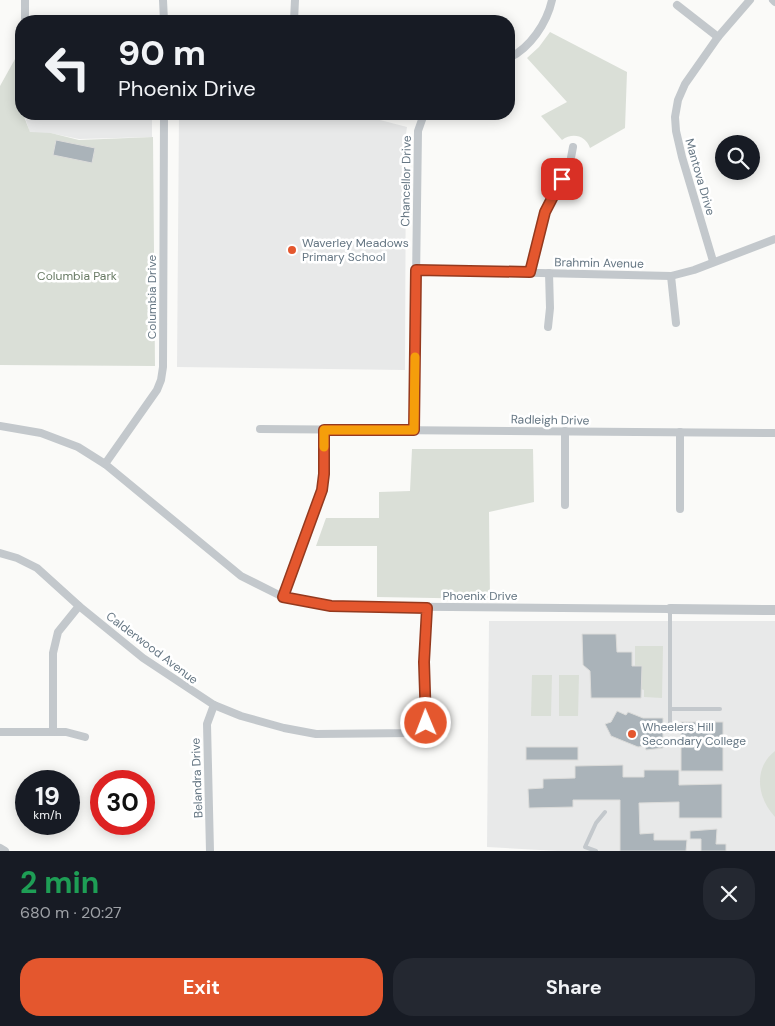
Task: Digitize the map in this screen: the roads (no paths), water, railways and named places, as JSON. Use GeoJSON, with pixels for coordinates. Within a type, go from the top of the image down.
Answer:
{"type":"FeatureCollection","features":[{"type":"Feature","properties":{"kind":"street"},"geometry":{"type":"LineString","coordinates":[[25,0],[25,15]]}},
{"type":"Feature","properties":{"kind":"street"},"geometry":{"type":"LineString","coordinates":[[163,0],[164,15]]}},
{"type":"Feature","properties":{"kind":"street"},"geometry":{"type":"LineString","coordinates":[[294,15],[295,0]]}},
{"type":"Feature","properties":{"kind":"street"},"geometry":{"type":"LineString","coordinates":[[515,55],[533,40],[549,12],[552,0]]}},
{"type":"Feature","properties":{"kind":"street","name":"Mantova Drive"},"geometry":{"type":"LineString","coordinates":[[713,262],[682,158],[675,117],[678,100],[685,84],[718,37],[750,0]]}},
{"type":"Feature","properties":{"kind":"street"},"geometry":{"type":"LineString","coordinates":[[677,5],[718,37]]}},
{"type":"Feature","properties":{"kind":"street","name":"Columbia Drive"},"geometry":{"type":"LineString","coordinates":[[105,464],[157,390],[161,380],[163,367],[164,120]]}},
{"type":"Feature","properties":{"kind":"street","name":"Chancellor Drive"},"geometry":{"type":"LineString","coordinates":[[414,430],[418,131],[422,120]]}},
{"type":"Feature","properties":{"kind":"street"},"geometry":{"type":"LineString","coordinates":[[530,272],[545,212],[570,163],[573,148]]}},
{"type":"Feature","properties":{"kind":"street","name":"Brahmin Avenue"},"geometry":{"type":"LineString","coordinates":[[416,270],[672,276],[694,270],[775,239]]}},
{"type":"Feature","properties":{"kind":"street"},"geometry":{"type":"LineString","coordinates":[[548,327],[550,308],[549,273]]}},
{"type":"Feature","properties":{"kind":"street"},"geometry":{"type":"LineString","coordinates":[[672,276],[676,323]]}},
{"type":"Feature","properties":{"kind":"street","name":"Phoenix Drive"},"geometry":{"type":"LineString","coordinates":[[0,426],[32,431],[78,447],[105,464],[242,576],[283,597],[331,606],[775,610]]}},
{"type":"Feature","properties":{"kind":"street","name":"Radleigh Drive"},"geometry":{"type":"LineString","coordinates":[[260,429],[775,433]]}},
{"type":"Feature","properties":{"kind":"street"},"geometry":{"type":"LineString","coordinates":[[283,597],[322,490],[324,430]]}},
{"type":"Feature","properties":{"kind":"street"},"geometry":{"type":"LineString","coordinates":[[565,431],[565,505]]}},
{"type":"Feature","properties":{"kind":"street"},"geometry":{"type":"LineString","coordinates":[[680,432],[680,509]]}},
{"type":"Feature","properties":{"kind":"street","name":"Calderwood Avenue"},"geometry":{"type":"LineString","coordinates":[[0,553],[17,558],[37,568],[79,606],[143,658],[214,705],[241,716],[284,728],[316,734],[412,734],[423,731],[426,723],[424,662],[427,608]]}},
{"type":"Feature","properties":{"kind":"street"},"geometry":{"type":"LineString","coordinates":[[52,732],[53,653],[58,632],[79,606]]}},
{"type":"Feature","properties":{"kind":"street","name":"Belandra Drive"},"geometry":{"type":"LineString","coordinates":[[210,851],[207,724],[214,705]]}},
{"type":"Feature","properties":{"kind":"street"},"geometry":{"type":"LineString","coordinates":[[0,732],[66,732],[85,737]]}},
{"type":"Feature","properties":{"kind":"street"},"geometry":{"type":"LineString","coordinates":[[0,848],[5,851]]}},
{"type":"Feature","properties":{"kind":"lane"},"geometry":{"type":"LineString","coordinates":[[670,609],[670,725]]}},
{"type":"Feature","properties":{"kind":"lane"},"geometry":{"type":"LineString","coordinates":[[670,709],[720,709]]}},
{"type":"Feature","properties":{"kind":"lane"},"geometry":{"type":"LineString","coordinates":[[596,851],[585,847],[596,823],[606,812]]}},
{"type":"Feature","properties":{"kind":"place","name":"Waverley Meadows Primary School"},"geometry":{"type":"Point","coordinates":[292,250]}},
{"type":"Feature","properties":{"kind":"place","name":"Wheelers Hill Secondary College"},"geometry":{"type":"Point","coordinates":[632,734]}},
{"type":"Feature","properties":{"kind":"park label","name":"Columbia Park"},"geometry":{"type":"Point","coordinates":[77,276]}}]}
